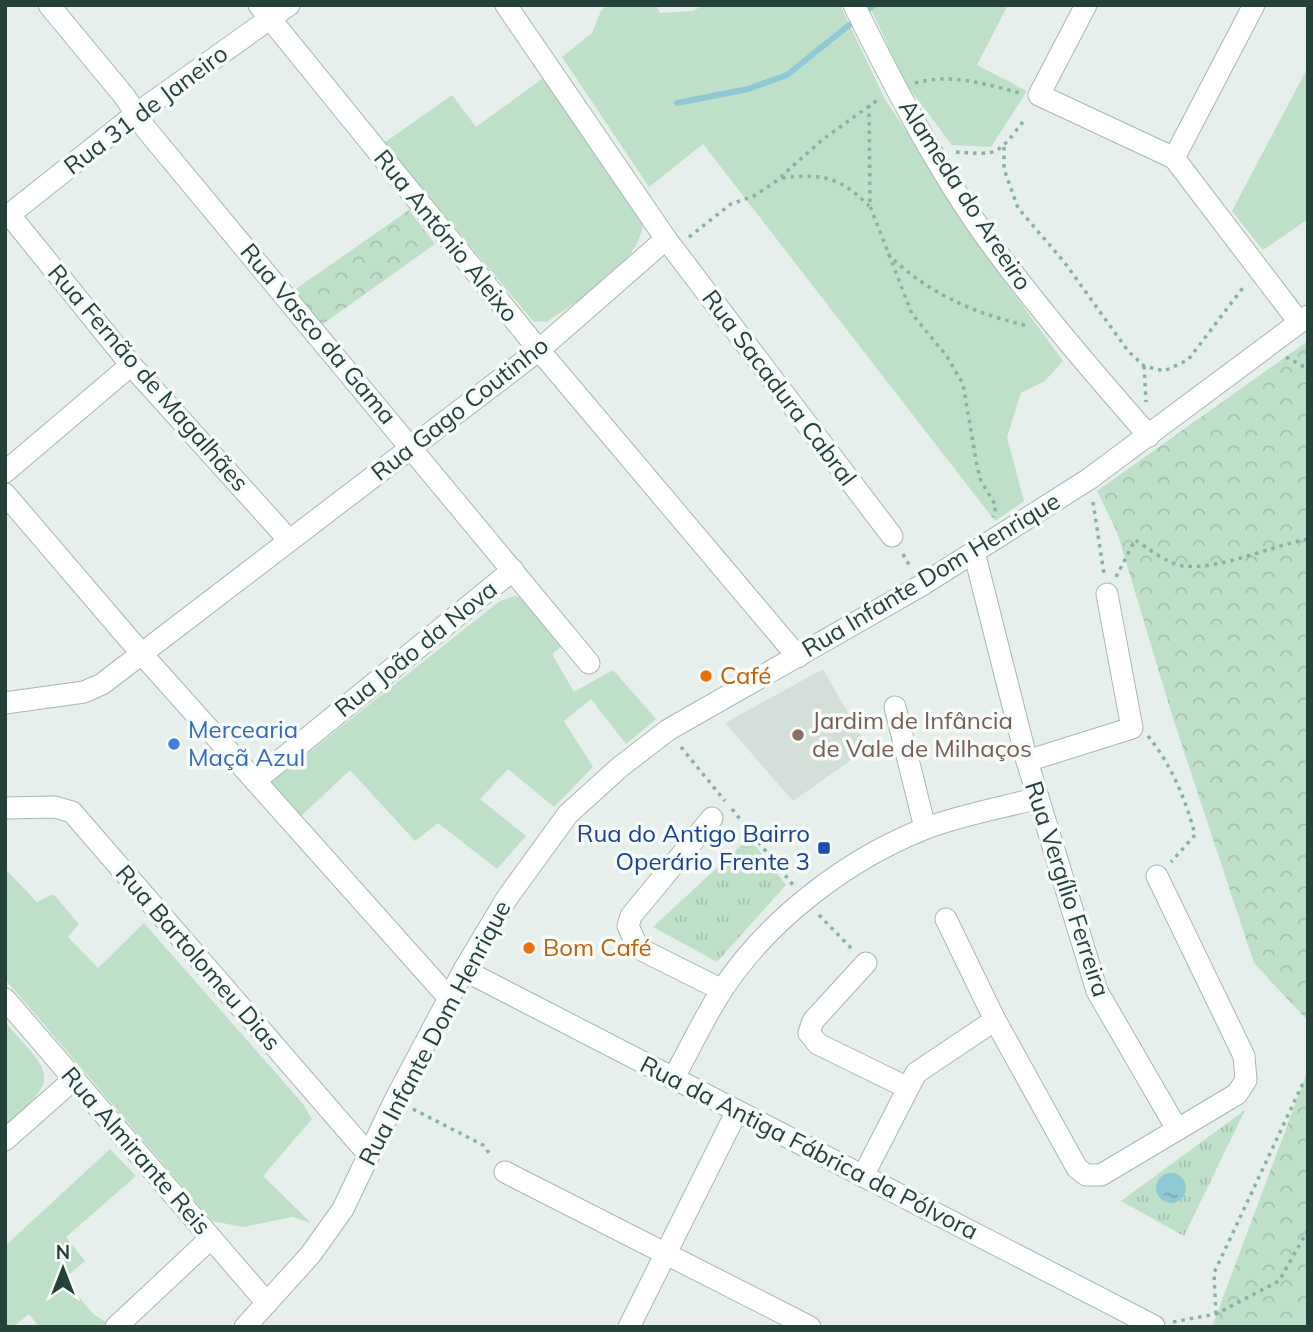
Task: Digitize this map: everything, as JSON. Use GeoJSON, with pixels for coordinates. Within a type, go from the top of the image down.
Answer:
{"type":"FeatureCollection","features":[{"type":"Feature","properties":{"kind":"street","name":"Rua Vasco da Gama"},"geometry":{"type":"LineString","coordinates":[[50,5],[136,114],[589,663]]}},
{"type":"Feature","properties":{"kind":"street","name":"Rua 31 de Janeiro"},"geometry":{"type":"LineString","coordinates":[[7,216],[265,12],[289,5]]}},
{"type":"Feature","properties":{"kind":"street"},"geometry":{"type":"LineString","coordinates":[[506,5],[670,245]]}},
{"type":"Feature","properties":{"kind":"street","name":"Alameda do Areeiro"},"geometry":{"type":"LineString","coordinates":[[854,5],[895,88],[985,234],[1048,318],[1149,436]]}},
{"type":"Feature","properties":{"kind":"street"},"geometry":{"type":"LineString","coordinates":[[1086,5],[1039,95],[1174,158],[1258,267],[1304,319]]}},
{"type":"Feature","properties":{"kind":"street"},"geometry":{"type":"LineString","coordinates":[[1174,158],[1254,5]]}},
{"type":"Feature","properties":{"kind":"street","name":"Rua António Aleixo"},"geometry":{"type":"LineString","coordinates":[[265,12],[539,349],[798,657]]}},
{"type":"Feature","properties":{"kind":"street","name":"Rua Fernão de Magalhães"},"geometry":{"type":"LineString","coordinates":[[7,216],[131,365],[289,541]]}},
{"type":"Feature","properties":{"kind":"street","name":"Rua Gago Coutinho"},"geometry":{"type":"LineString","coordinates":[[5,703],[97,687],[413,447],[670,245]]}},
{"type":"Feature","properties":{"kind":"street","name":"Rua Sacadura Cabral"},"geometry":{"type":"LineString","coordinates":[[670,245],[892,536]]}},
{"type":"Feature","properties":{"kind":"street","name":"Rua Infante Dom Henrique"},"geometry":{"type":"LineString","coordinates":[[245,1327],[310,1254],[343,1209],[464,970],[507,898],[568,814],[620,767],[668,730],[922,585],[1089,479],[1304,319]]}},
{"type":"Feature","properties":{"kind":"street"},"geometry":{"type":"LineString","coordinates":[[5,472],[131,365]]}},
{"type":"Feature","properties":{"kind":"street"},"geometry":{"type":"LineString","coordinates":[[5,494],[141,653],[449,998]]}},
{"type":"Feature","properties":{"kind":"street","name":"Rua Vergílio Ferreira"},"geometry":{"type":"LineString","coordinates":[[974,552],[1027,761],[1100,998],[1177,1129]]}},
{"type":"Feature","properties":{"kind":"street","name":"Rua João da Nova"},"geometry":{"type":"LineString","coordinates":[[255,781],[513,570]]}},
{"type":"Feature","properties":{"kind":"street"},"geometry":{"type":"LineString","coordinates":[[1027,761],[1132,728],[1107,594]]}},
{"type":"Feature","properties":{"kind":"street"},"geometry":{"type":"LineString","coordinates":[[895,706],[925,828]]}},
{"type":"Feature","properties":{"kind":"street"},"geometry":{"type":"LineString","coordinates":[[673,1079],[722,990],[771,932],[806,901],[861,862],[925,828],[1038,798]]}},
{"type":"Feature","properties":{"kind":"street","name":"Rua Bartolomeu Dias"},"geometry":{"type":"LineString","coordinates":[[5,808],[55,807],[72,812],[369,1155]]}},
{"type":"Feature","properties":{"kind":"street"},"geometry":{"type":"LineString","coordinates":[[712,818],[631,916],[628,926],[638,948],[722,990]]}},
{"type":"Feature","properties":{"kind":"street"},"geometry":{"type":"LineString","coordinates":[[946,919],[995,1020],[1082,1174],[1105,1174],[1237,1094],[1245,1086],[1247,1067],[1157,876]]}},
{"type":"Feature","properties":{"kind":"street"},"geometry":{"type":"LineString","coordinates":[[866,963],[813,1021],[809,1033],[818,1044],[908,1088]]}},
{"type":"Feature","properties":{"kind":"street","name":"Rua da Antiga Fábrica da Pólvora"},"geometry":{"type":"LineString","coordinates":[[464,970],[1154,1326]]}},
{"type":"Feature","properties":{"kind":"street","name":"Rua Almirante Reis"},"geometry":{"type":"LineString","coordinates":[[5,999],[267,1303]]}},
{"type":"Feature","properties":{"kind":"street"},"geometry":{"type":"LineString","coordinates":[[863,1176],[916,1073],[995,1020]]}},
{"type":"Feature","properties":{"kind":"street"},"geometry":{"type":"LineString","coordinates":[[5,1140],[74,1079]]}},
{"type":"Feature","properties":{"kind":"street"},"geometry":{"type":"LineString","coordinates":[[629,1327],[737,1111]]}},
{"type":"Feature","properties":{"kind":"street"},"geometry":{"type":"LineString","coordinates":[[505,1172],[810,1327]]}},
{"type":"Feature","properties":{"kind":"street"},"geometry":{"type":"LineString","coordinates":[[116,1327],[211,1238]]}},
{"type":"Feature","properties":{"kind":"path"},"geometry":{"type":"LineString","coordinates":[[670,245],[732,204],[754,196],[780,178],[822,140],[895,88],[931,78],[977,82],[1039,95]]}},
{"type":"Feature","properties":{"kind":"path"},"geometry":{"type":"LineString","coordinates":[[869,105],[870,206],[912,314],[946,355],[963,383],[981,481],[996,506],[992,522]]}},
{"type":"Feature","properties":{"kind":"path"},"geometry":{"type":"LineString","coordinates":[[933,151],[988,156],[1004,147],[1025,119]]}},
{"type":"Feature","properties":{"kind":"path"},"geometry":{"type":"LineString","coordinates":[[1004,147],[1004,169],[1018,208],[1065,263],[1128,351],[1144,366],[1164,371],[1188,360],[1230,309],[1258,267]]}},
{"type":"Feature","properties":{"kind":"path"},"geometry":{"type":"LineString","coordinates":[[780,178],[815,175],[846,184],[870,206]]}},
{"type":"Feature","properties":{"kind":"path"},"geometry":{"type":"LineString","coordinates":[[886,252],[934,292],[980,314],[1035,328]]}},
{"type":"Feature","properties":{"kind":"path"},"geometry":{"type":"LineString","coordinates":[[1286,357],[1308,369]]}},
{"type":"Feature","properties":{"kind":"path"},"geometry":{"type":"LineString","coordinates":[[1089,479],[1107,594]]}},
{"type":"Feature","properties":{"kind":"path"},"geometry":{"type":"LineString","coordinates":[[892,536],[922,585]]}},
{"type":"Feature","properties":{"kind":"path"},"geometry":{"type":"LineString","coordinates":[[1107,594],[1135,541],[1182,566],[1216,563],[1277,545],[1308,540]]}},
{"type":"Feature","properties":{"kind":"path"},"geometry":{"type":"LineString","coordinates":[[1132,728],[1144,732],[1161,752],[1180,792],[1195,835],[1157,876]]}},
{"type":"Feature","properties":{"kind":"path"},"geometry":{"type":"LineString","coordinates":[[668,730],[806,901],[866,963]]}},
{"type":"Feature","properties":{"kind":"path"},"geometry":{"type":"LineString","coordinates":[[1216,1314],[1214,1273],[1303,1083],[1308,1082]]}},
{"type":"Feature","properties":{"kind":"path"},"geometry":{"type":"LineString","coordinates":[[396,1100],[483,1145]]}},
{"type":"Feature","properties":{"kind":"path"},"geometry":{"type":"LineString","coordinates":[[1154,1326],[1216,1314],[1279,1281],[1308,1230]]}},
{"type":"Feature","properties":{"kind":"shaded area","name":"Jardim de Infância de Vale de Milhaços"},"geometry":{"type":"Polygon","coordinates":[[[823,669],[868,748],[793,801],[725,723],[823,669]]]}},
{"type":"Feature","properties":{"kind":"green space"},"geometry":{"type":"Polygon","coordinates":[[[607,5],[656,5],[660,13],[693,11],[703,5],[840,5],[885,99],[1007,284],[1063,361],[1045,381],[1021,393],[1007,437],[1024,501],[995,521],[703,144],[649,187],[562,57],[592,33],[601,11],[607,5]]]}},
{"type":"Feature","properties":{"kind":"green space"},"geometry":{"type":"Polygon","coordinates":[[[869,5],[1008,5],[977,65],[1027,91],[991,147],[952,145],[906,84],[869,5]]]}},
{"type":"Feature","properties":{"kind":"green space"},"geometry":{"type":"Polygon","coordinates":[[[1308,67],[1308,219],[1263,250],[1232,211],[1308,67]]]}},
{"type":"Feature","properties":{"kind":"green space"},"geometry":{"type":"Polygon","coordinates":[[[546,76],[644,220],[632,253],[620,267],[592,291],[547,322],[533,321],[384,143],[452,95],[476,127],[546,76]]]}},
{"type":"Feature","properties":{"kind":"green space"},"geometry":{"type":"Polygon","coordinates":[[[409,210],[435,244],[320,326],[290,293],[409,210]]]}},
{"type":"Feature","properties":{"kind":"green space"},"geometry":{"type":"Polygon","coordinates":[[[1308,341],[1308,1021],[1254,963],[1172,715],[1117,532],[1097,491],[1308,341]]]}},
{"type":"Feature","properties":{"kind":"green space"},"geometry":{"type":"Polygon","coordinates":[[[515,596],[525,599],[562,646],[552,654],[574,692],[613,670],[656,719],[626,744],[591,699],[564,721],[593,767],[554,807],[508,769],[480,799],[526,836],[497,869],[438,823],[415,841],[350,770],[299,818],[270,783],[500,601],[515,596]]]}},
{"type":"Feature","properties":{"kind":"green space"},"geometry":{"type":"Polygon","coordinates":[[[749,838],[786,885],[717,962],[653,927],[749,838]]]}},
{"type":"Feature","properties":{"kind":"green space"},"geometry":{"type":"Polygon","coordinates":[[[5,869],[37,902],[53,894],[79,924],[68,937],[98,968],[144,923],[303,1104],[312,1119],[263,1176],[311,1223],[292,1217],[243,1227],[212,1221],[5,979],[5,869]]]}},
{"type":"Feature","properties":{"kind":"green space"},"geometry":{"type":"Polygon","coordinates":[[[5,1022],[33,1054],[44,1076],[43,1085],[36,1096],[5,1127],[5,1022]]]}},
{"type":"Feature","properties":{"kind":"green space"},"geometry":{"type":"Polygon","coordinates":[[[1308,1070],[1308,1327],[1212,1327],[1303,1083],[1308,1070]]]}},
{"type":"Feature","properties":{"kind":"green space"},"geometry":{"type":"Polygon","coordinates":[[[1245,1110],[1184,1236],[1121,1201],[1245,1110]]]}},
{"type":"Feature","properties":{"kind":"green space"},"geometry":{"type":"Polygon","coordinates":[[[110,1149],[136,1176],[66,1237],[85,1261],[64,1279],[94,1315],[110,1324],[106,1327],[39,1327],[29,1314],[13,1327],[5,1327],[5,1246],[110,1149]]]}},
{"type":"Feature","properties":{"kind":"water"},"geometry":{"type":"Polygon","coordinates":[[[1171,1173],[1182,1177],[1186,1188],[1182,1199],[1171,1203],[1160,1199],[1156,1188],[1160,1177],[1171,1173]]]}},
{"type":"Feature","properties":{"kind":"waterway"},"geometry":{"type":"LineString","coordinates":[[677,103],[748,89],[787,75],[874,5]]}},
{"type":"Feature","properties":{"kind":"place","name":"Café"},"geometry":{"type":"Point","coordinates":[706,676]}},
{"type":"Feature","properties":{"kind":"place","name":"Jardim de Infância de Vale de Milhaços"},"geometry":{"type":"Point","coordinates":[798,735]}},
{"type":"Feature","properties":{"kind":"place","name":"Mercearia Maçã Azul"},"geometry":{"type":"Point","coordinates":[174,744]}},
{"type":"Feature","properties":{"kind":"place","name":"Rua do Antigo Bairro Operário Frente 3"},"geometry":{"type":"Point","coordinates":[824,848]}},
{"type":"Feature","properties":{"kind":"place","name":"Bom Café"},"geometry":{"type":"Point","coordinates":[529,948]}}]}
